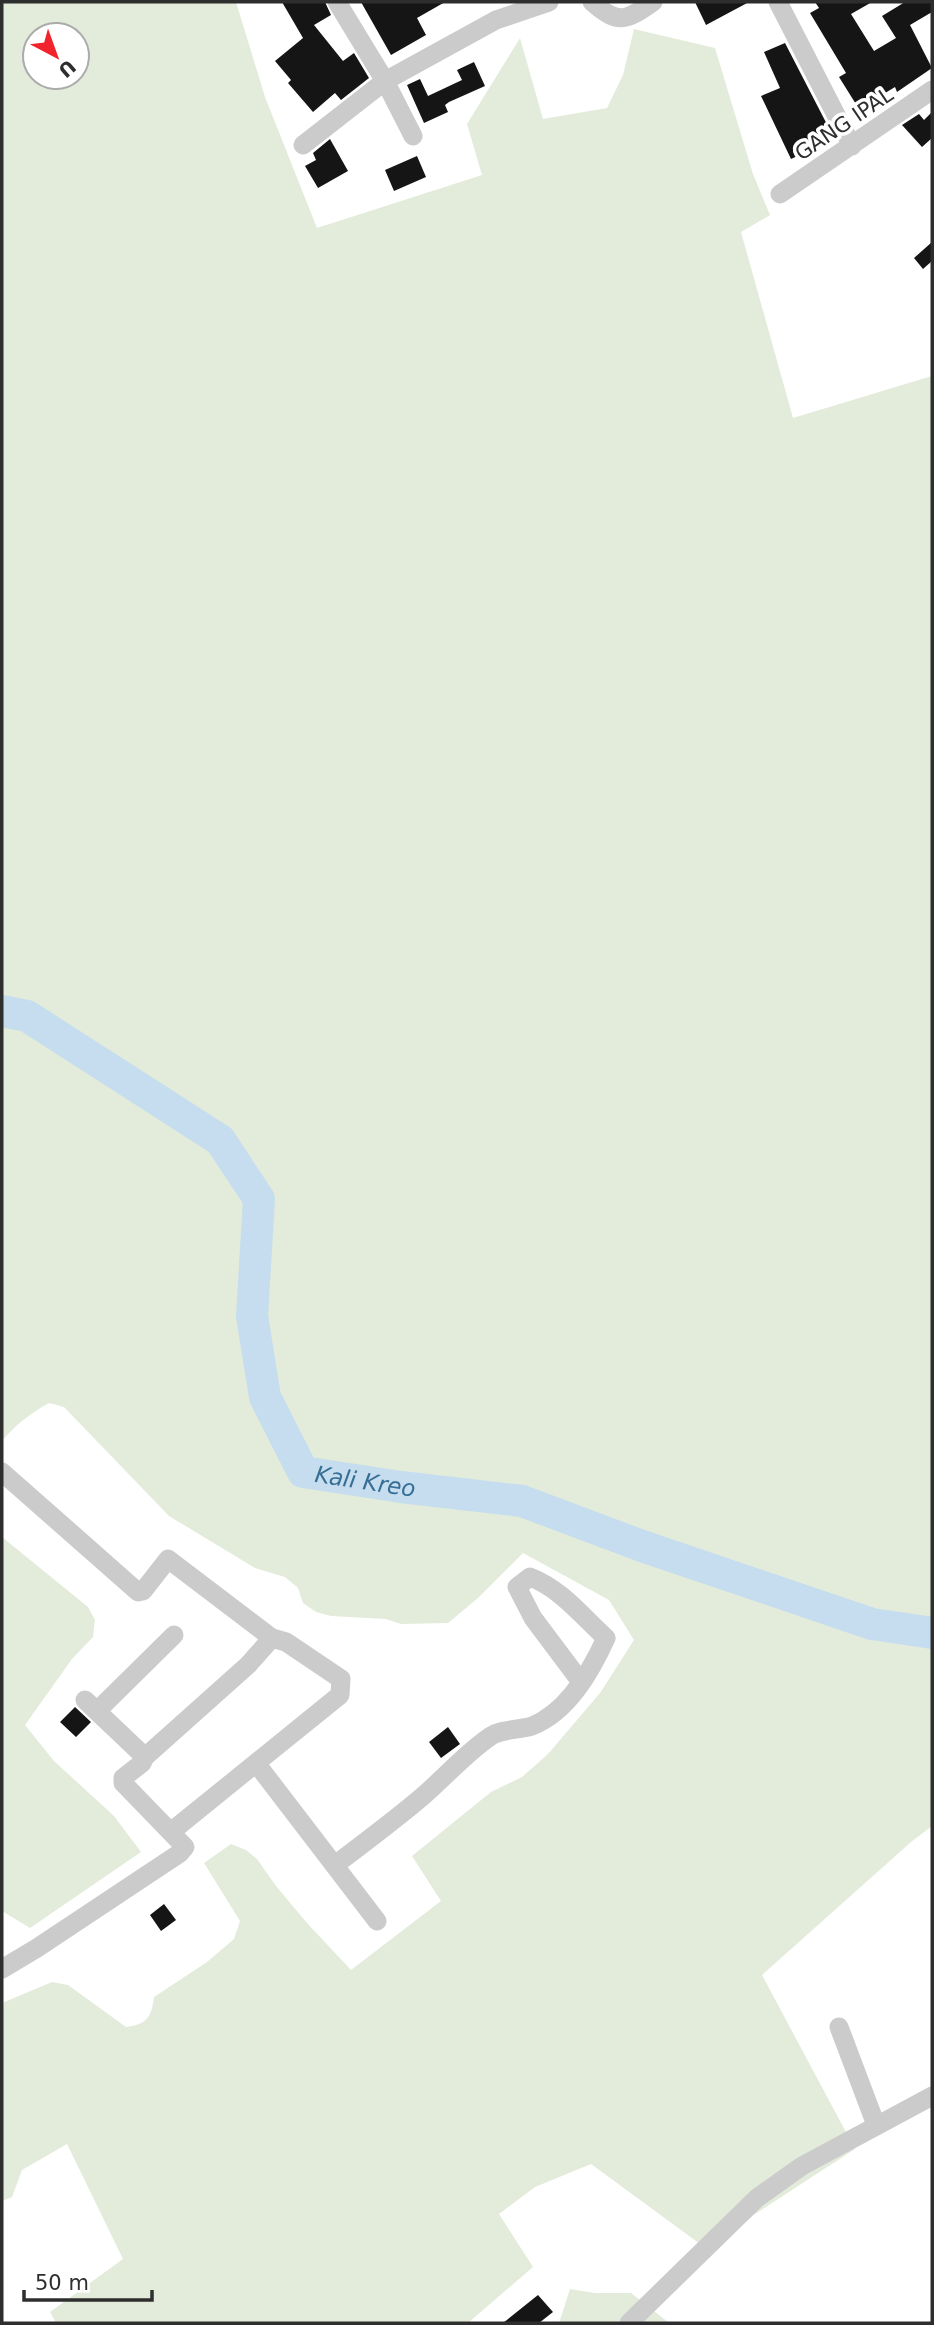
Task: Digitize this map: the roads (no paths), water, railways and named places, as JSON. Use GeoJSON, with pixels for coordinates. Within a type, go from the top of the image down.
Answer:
{"type":"FeatureCollection","features":[{"type":"Feature","properties":{"kind":"street"},"geometry":{"type":"LineString","coordinates":[[337,2],[385,81],[413,136]]}},
{"type":"Feature","properties":{"kind":"street"},"geometry":{"type":"LineString","coordinates":[[303,145],[385,81],[496,20],[549,2]]}},
{"type":"Feature","properties":{"kind":"street"},"geometry":{"type":"LineString","coordinates":[[593,2],[607,14],[621,19],[630,17],[653,2]]}},
{"type":"Feature","properties":{"kind":"street"},"geometry":{"type":"LineString","coordinates":[[778,2],[852,146]]}},
{"type":"Feature","properties":{"kind":"street","name":"GANG IPAL"},"geometry":{"type":"LineString","coordinates":[[780,194],[929,99]]}},
{"type":"Feature","properties":{"kind":"street"},"geometry":{"type":"LineString","coordinates":[[2,1472],[138,1592],[143,1591],[168,1559],[272,1638],[286,1642],[341,1679],[340,1695],[172,1831]]}},
{"type":"Feature","properties":{"kind":"street"},"geometry":{"type":"LineString","coordinates":[[335,1865],[421,1798],[494,1734],[520,1730],[544,1721],[559,1708],[592,1668],[606,1638],[547,1583],[530,1577],[517,1587],[525,1605],[580,1682]]}},
{"type":"Feature","properties":{"kind":"street"},"geometry":{"type":"LineString","coordinates":[[145,1757],[91,1705],[174,1635]]}},
{"type":"Feature","properties":{"kind":"street"},"geometry":{"type":"LineString","coordinates":[[2,1969],[180,1853],[185,1847],[123,1783],[123,1778],[248,1665],[272,1638]]}},
{"type":"Feature","properties":{"kind":"street"},"geometry":{"type":"LineString","coordinates":[[256,1763],[377,1921]]}},
{"type":"Feature","properties":{"kind":"street"},"geometry":{"type":"LineString","coordinates":[[839,2027],[876,2126]]}},
{"type":"Feature","properties":{"kind":"street"},"geometry":{"type":"LineString","coordinates":[[629,2323],[757,2198],[802,2166],[932,2096]]}},
{"type":"Feature","properties":{"kind":"waterway","name":"Kali Kreo"},"geometry":{"type":"LineString","coordinates":[[2,1011],[27,1016],[220,1140],[259,1199],[252,1316],[265,1397],[303,1472],[522,1501],[642,1546],[872,1624],[932,1633]]}}]}
